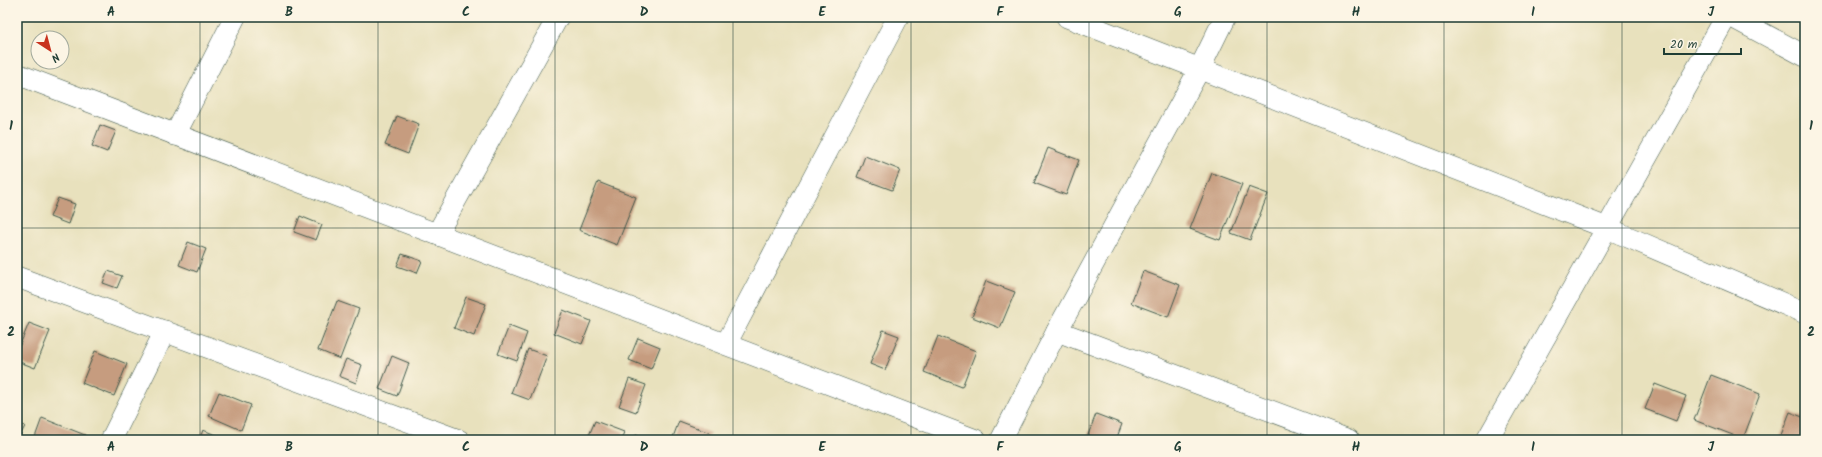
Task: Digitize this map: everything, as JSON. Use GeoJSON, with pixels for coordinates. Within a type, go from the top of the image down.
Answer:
{"type":"FeatureCollection","features":[{"type":"Feature","properties":{"kind":"street"},"geometry":{"type":"LineString","coordinates":[[175,134],[235,17]]}},
{"type":"Feature","properties":{"kind":"street"},"geometry":{"type":"LineString","coordinates":[[437,234],[558,17]]}},
{"type":"Feature","properties":{"kind":"street"},"geometry":{"type":"LineString","coordinates":[[726,344],[898,17]]}},
{"type":"Feature","properties":{"kind":"street"},"geometry":{"type":"LineString","coordinates":[[1067,17],[1607,228],[1805,313]]}},
{"type":"Feature","properties":{"kind":"street"},"geometry":{"type":"LineString","coordinates":[[1001,440],[1057,331],[1200,68],[1225,17]]}},
{"type":"Feature","properties":{"kind":"street"},"geometry":{"type":"LineString","coordinates":[[1487,440],[1726,17]]}},
{"type":"Feature","properties":{"kind":"street"},"geometry":{"type":"LineString","coordinates":[[1732,17],[1805,56]]}},
{"type":"Feature","properties":{"kind":"street"},"geometry":{"type":"LineString","coordinates":[[17,74],[976,440]]}},
{"type":"Feature","properties":{"kind":"street"},"geometry":{"type":"LineString","coordinates":[[17,277],[165,331],[426,435],[459,440]]}},
{"type":"Feature","properties":{"kind":"street"},"geometry":{"type":"LineString","coordinates":[[111,440],[165,331]]}},
{"type":"Feature","properties":{"kind":"street"},"geometry":{"type":"LineString","coordinates":[[1057,331],[1349,440]]}},
{"type":"Feature","properties":{"kind":"building"},"geometry":{"type":"Polygon","coordinates":[[[397,116],[419,124],[408,154],[385,145],[397,116]]]}},
{"type":"Feature","properties":{"kind":"building"},"geometry":{"type":"Polygon","coordinates":[[[100,125],[116,131],[107,152],[92,146],[100,125]]]}},
{"type":"Feature","properties":{"kind":"building"},"geometry":{"type":"Polygon","coordinates":[[[1048,148],[1079,160],[1066,195],[1034,183],[1048,148]]]}},
{"type":"Feature","properties":{"kind":"building"},"geometry":{"type":"Polygon","coordinates":[[[865,156],[900,170],[892,190],[857,177],[865,156]]]}},
{"type":"Feature","properties":{"kind":"building"},"geometry":{"type":"Polygon","coordinates":[[[1212,173],[1242,184],[1220,240],[1190,229],[1212,173]]]}},
{"type":"Feature","properties":{"kind":"building"},"geometry":{"type":"Polygon","coordinates":[[[598,182],[636,197],[617,245],[579,230],[598,182]]]}},
{"type":"Feature","properties":{"kind":"building"},"geometry":{"type":"Polygon","coordinates":[[[1249,187],[1268,194],[1250,240],[1231,233],[1249,187]]]}},
{"type":"Feature","properties":{"kind":"building"},"geometry":{"type":"Polygon","coordinates":[[[58,198],[75,204],[68,224],[50,217],[58,198]]]}},
{"type":"Feature","properties":{"kind":"building"},"geometry":{"type":"Polygon","coordinates":[[[300,216],[322,225],[316,240],[294,232],[300,216]]]}},
{"type":"Feature","properties":{"kind":"building"},"geometry":{"type":"Polygon","coordinates":[[[188,242],[206,249],[197,272],[179,265],[188,242]]]}},
{"type":"Feature","properties":{"kind":"building"},"geometry":{"type":"Polygon","coordinates":[[[402,254],[422,261],[417,273],[397,266],[402,254]]]}},
{"type":"Feature","properties":{"kind":"building"},"geometry":{"type":"Polygon","coordinates":[[[108,271],[122,276],[117,288],[103,283],[108,271]]]}},
{"type":"Feature","properties":{"kind":"building"},"geometry":{"type":"Polygon","coordinates":[[[1143,271],[1180,285],[1168,317],[1131,303],[1143,271]]]}},
{"type":"Feature","properties":{"kind":"building"},"geometry":{"type":"Polygon","coordinates":[[[986,281],[1015,292],[1000,328],[972,317],[986,281]]]}},
{"type":"Feature","properties":{"kind":"building"},"geometry":{"type":"Polygon","coordinates":[[[466,297],[486,304],[474,336],[454,328],[466,297]]]}},
{"type":"Feature","properties":{"kind":"building"},"geometry":{"type":"Polygon","coordinates":[[[337,301],[359,309],[340,359],[318,350],[337,301]]]}},
{"type":"Feature","properties":{"kind":"building"},"geometry":{"type":"Polygon","coordinates":[[[563,310],[591,321],[582,344],[554,333],[563,310]]]}},
{"type":"Feature","properties":{"kind":"building"},"geometry":{"type":"Polygon","coordinates":[[[29,323],[50,331],[35,368],[17,361],[17,352],[29,323]]]}},
{"type":"Feature","properties":{"kind":"building"},"geometry":{"type":"Polygon","coordinates":[[[509,326],[527,333],[517,361],[498,354],[509,326]]]}},
{"type":"Feature","properties":{"kind":"building"},"geometry":{"type":"Polygon","coordinates":[[[883,330],[899,336],[885,370],[870,364],[883,330]]]}},
{"type":"Feature","properties":{"kind":"building"},"geometry":{"type":"Polygon","coordinates":[[[938,336],[976,351],[962,387],[924,372],[938,336]]]}},
{"type":"Feature","properties":{"kind":"building"},"geometry":{"type":"Polygon","coordinates":[[[638,338],[660,347],[651,369],[629,360],[638,338]]]}},
{"type":"Feature","properties":{"kind":"building"},"geometry":{"type":"Polygon","coordinates":[[[528,349],[547,356],[530,400],[511,393],[528,349]]]}},
{"type":"Feature","properties":{"kind":"building"},"geometry":{"type":"Polygon","coordinates":[[[95,351],[127,364],[114,396],[82,383],[95,351]]]}},
{"type":"Feature","properties":{"kind":"building"},"geometry":{"type":"Polygon","coordinates":[[[392,356],[409,363],[397,396],[379,389],[392,356]]]}},
{"type":"Feature","properties":{"kind":"building"},"geometry":{"type":"Polygon","coordinates":[[[346,359],[362,365],[356,383],[339,376],[346,359]]]}},
{"type":"Feature","properties":{"kind":"building"},"geometry":{"type":"Polygon","coordinates":[[[1711,375],[1760,394],[1743,439],[1694,420],[1711,375]]]}},
{"type":"Feature","properties":{"kind":"building"},"geometry":{"type":"Polygon","coordinates":[[[629,379],[646,385],[636,412],[619,406],[629,379]]]}},
{"type":"Feature","properties":{"kind":"building"},"geometry":{"type":"Polygon","coordinates":[[[1655,384],[1686,396],[1676,421],[1645,409],[1655,384]]]}},
{"type":"Feature","properties":{"kind":"building"},"geometry":{"type":"Polygon","coordinates":[[[219,392],[251,405],[241,430],[209,416],[219,392]]]}},
{"type":"Feature","properties":{"kind":"building"},"geometry":{"type":"Polygon","coordinates":[[[1790,412],[1805,418],[1805,440],[1779,440],[1790,412]]]}},
{"type":"Feature","properties":{"kind":"building"},"geometry":{"type":"Polygon","coordinates":[[[1096,414],[1122,424],[1116,440],[1102,440],[1088,435],[1096,414]]]}},
{"type":"Feature","properties":{"kind":"building"},"geometry":{"type":"Polygon","coordinates":[[[42,418],[85,435],[83,440],[34,440],[42,418]]]}},
{"type":"Feature","properties":{"kind":"building"},"geometry":{"type":"Polygon","coordinates":[[[595,421],[624,432],[621,440],[587,440],[595,421]]]}},
{"type":"Feature","properties":{"kind":"building"},"geometry":{"type":"Polygon","coordinates":[[[679,421],[710,433],[707,440],[672,440],[679,421]]]}},
{"type":"Feature","properties":{"kind":"building"},"geometry":{"type":"Polygon","coordinates":[[[17,423],[25,426],[18,440],[17,440],[17,423]]]}},
{"type":"Feature","properties":{"kind":"building"},"geometry":{"type":"Polygon","coordinates":[[[203,430],[229,440],[199,440],[203,430]]]}},
{"type":"Feature","properties":{"kind":"building"},"geometry":{"type":"Polygon","coordinates":[[[636,435],[648,440],[634,440],[636,435]]]}}]}
